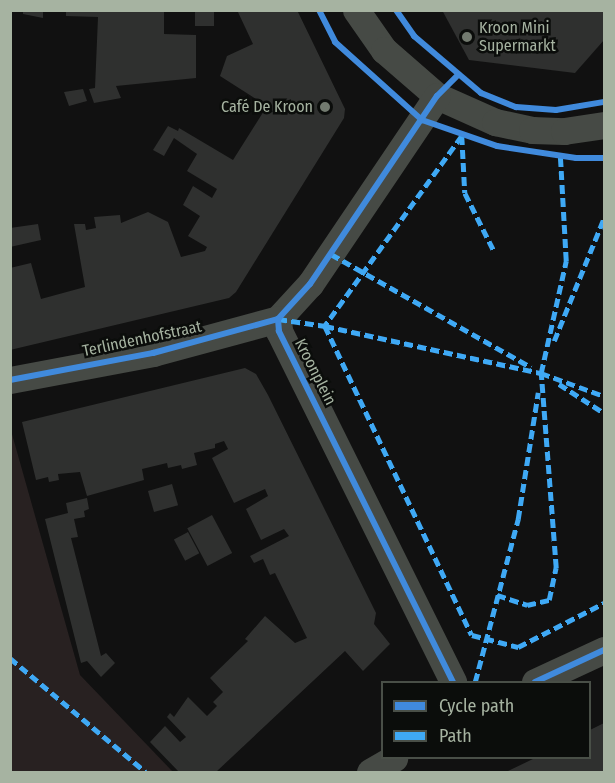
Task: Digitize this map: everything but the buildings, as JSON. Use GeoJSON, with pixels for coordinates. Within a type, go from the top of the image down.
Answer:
{"type":"FeatureCollection","features":[{"type":"Feature","properties":{"kind":"street"},"geometry":{"type":"LineString","coordinates":[[356,10],[384,50],[437,96],[495,122],[532,130],[564,131],[604,125]]}},
{"type":"Feature","properties":{"kind":"street"},"geometry":{"type":"LineString","coordinates":[[278,319],[310,284],[437,96]]}},
{"type":"Feature","properties":{"kind":"street","name":"Terlindenhofstraat"},"geometry":{"type":"LineString","coordinates":[[10,380],[153,353],[278,319]]}},
{"type":"Feature","properties":{"kind":"street","name":"Kroonplein"},"geometry":{"type":"LineString","coordinates":[[278,319],[279,331],[453,681]]}},
{"type":"Feature","properties":{"kind":"street"},"geometry":{"type":"LineString","coordinates":[[537,681],[604,650]]}},
{"type":"Feature","properties":{"kind":"street"},"geometry":{"type":"LineString","coordinates":[[370,772],[392,759]]}},
{"type":"Feature","properties":{"kind":"shaded area"},"geometry":{"type":"Polygon","coordinates":[[[10,427],[80,675],[173,772],[11,772],[10,427]]]}},
{"type":"Feature","properties":{"kind":"marked path"},"geometry":{"type":"LineString","coordinates":[[462,136],[325,326],[472,635],[518,647],[604,603]]}},
{"type":"Feature","properties":{"kind":"marked path"},"geometry":{"type":"LineString","coordinates":[[462,136],[465,193],[494,251]]}},
{"type":"Feature","properties":{"kind":"marked path"},"geometry":{"type":"LineString","coordinates":[[497,595],[527,605],[549,600],[556,568],[541,373],[566,261],[560,155]]}},
{"type":"Feature","properties":{"kind":"marked path"},"geometry":{"type":"LineString","coordinates":[[554,341],[604,218]]}},
{"type":"Feature","properties":{"kind":"marked path"},"geometry":{"type":"LineString","coordinates":[[331,254],[531,367]]}},
{"type":"Feature","properties":{"kind":"marked path"},"geometry":{"type":"LineString","coordinates":[[278,319],[325,326],[541,373],[604,396]]}},
{"type":"Feature","properties":{"kind":"marked path"},"geometry":{"type":"LineString","coordinates":[[559,384],[604,413]]}},
{"type":"Feature","properties":{"kind":"marked path"},"geometry":{"type":"LineString","coordinates":[[475,681],[518,519],[538,393]]}},
{"type":"Feature","properties":{"kind":"marked path"},"geometry":{"type":"LineString","coordinates":[[10,658],[146,772]]}},
{"type":"Feature","properties":{"kind":"cycle path"},"geometry":{"type":"LineString","coordinates":[[319,10],[335,42],[422,120],[497,146],[576,158],[604,158]]}},
{"type":"Feature","properties":{"kind":"cycle path"},"geometry":{"type":"LineString","coordinates":[[396,10],[414,36],[481,93],[516,107],[556,110],[604,102]]}},
{"type":"Feature","properties":{"kind":"cycle path"},"geometry":{"type":"LineString","coordinates":[[453,681],[279,331],[278,319],[310,284],[437,96],[457,76]]}},
{"type":"Feature","properties":{"kind":"cycle path"},"geometry":{"type":"LineString","coordinates":[[10,380],[153,353],[278,319]]}},
{"type":"Feature","properties":{"kind":"cycle path"},"geometry":{"type":"LineString","coordinates":[[537,681],[604,650]]}},
{"type":"Feature","properties":{"kind":"place","name":"Kroon Mini Supermarkt"},"geometry":{"type":"Point","coordinates":[467,37]}},
{"type":"Feature","properties":{"kind":"place","name":"Café De Kroon"},"geometry":{"type":"Point","coordinates":[325,107]}}]}
